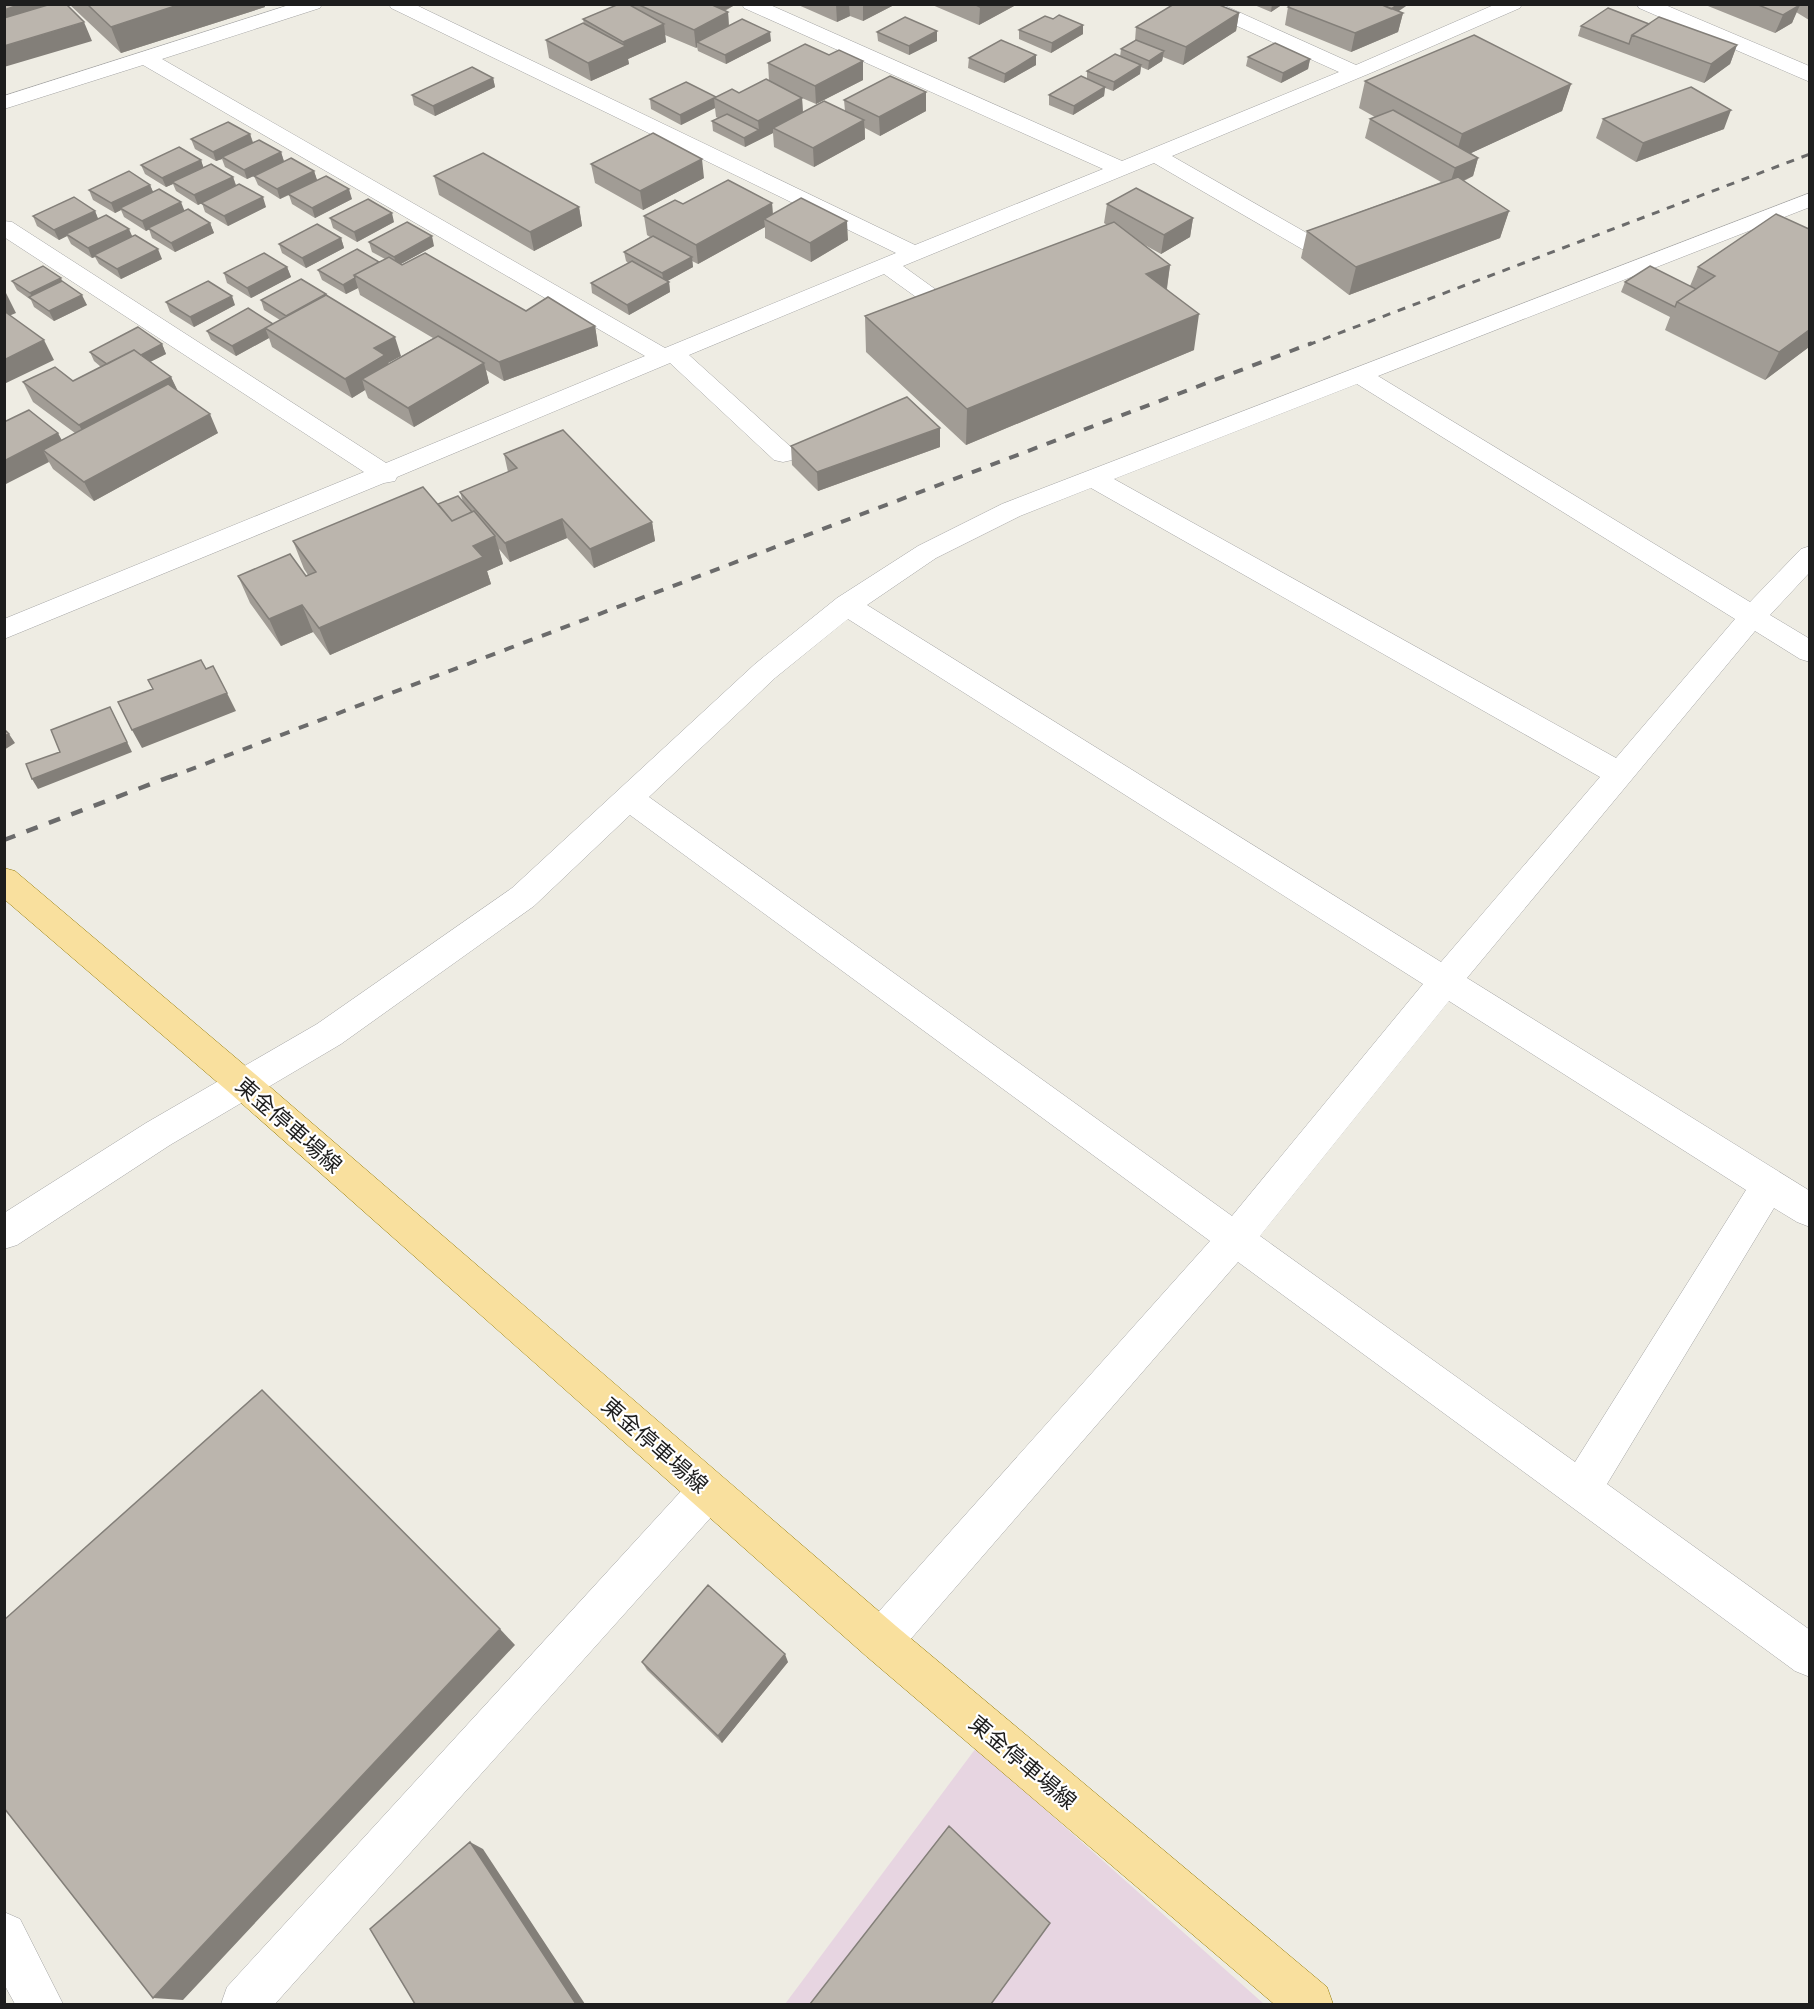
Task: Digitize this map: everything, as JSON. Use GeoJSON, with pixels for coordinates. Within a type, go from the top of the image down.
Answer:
{"type":"FeatureCollection","features":[{"type":"Feature","properties":{"kind":"main road","name":"東金停車場線"},"geometry":{"type":"LineString","coordinates":[[4,880],[243,1084],[881,1641],[1310,2004]]}},
{"type":"Feature","properties":{"kind":"street"},"geometry":{"type":"LineString","coordinates":[[4,103],[313,4]]}},
{"type":"Feature","properties":{"kind":"street"},"geometry":{"type":"LineString","coordinates":[[398,4],[915,253]]}},
{"type":"Feature","properties":{"kind":"street"},"geometry":{"type":"LineString","coordinates":[[751,4],[1121,169]]}},
{"type":"Feature","properties":{"kind":"street"},"geometry":{"type":"LineString","coordinates":[[1204,4],[1354,72]]}},
{"type":"Feature","properties":{"kind":"street"},"geometry":{"type":"LineString","coordinates":[[4,630],[386,475],[668,355],[888,266],[1513,4]]}},
{"type":"Feature","properties":{"kind":"street"},"geometry":{"type":"LineString","coordinates":[[1646,4],[1806,70]]}},
{"type":"Feature","properties":{"kind":"street"},"geometry":{"type":"LineString","coordinates":[[146,58],[668,355],[783,454]]}},
{"type":"Feature","properties":{"kind":"street"},"geometry":{"type":"LineString","coordinates":[[1155,155],[1310,244],[1363,227]]}},
{"type":"Feature","properties":{"kind":"street"},"geometry":{"type":"LineString","coordinates":[[4,1233],[158,1134],[329,1034],[523,897],[765,671],[847,605],[927,552],[1011,510],[1809,200]]}},
{"type":"Feature","properties":{"kind":"street"},"geometry":{"type":"LineString","coordinates":[[4,227],[386,475]]}},
{"type":"Feature","properties":{"kind":"street"},"geometry":{"type":"LineString","coordinates":[[888,266],[945,307]]}},
{"type":"Feature","properties":{"kind":"street"},"geometry":{"type":"LineString","coordinates":[[1358,374],[1809,652]]}},
{"type":"Feature","properties":{"kind":"street"},"geometry":{"type":"LineString","coordinates":[[1093,478],[1620,774]]}},
{"type":"Feature","properties":{"kind":"street"},"geometry":{"type":"LineString","coordinates":[[881,1641],[1236,1238],[1445,981],[1752,617],[1809,555]]}},
{"type":"Feature","properties":{"kind":"street"},"geometry":{"type":"LineString","coordinates":[[847,605],[1809,1211]]}},
{"type":"Feature","properties":{"kind":"street"},"geometry":{"type":"LineString","coordinates":[[630,799],[1809,1656]]}},
{"type":"Feature","properties":{"kind":"street"},"geometry":{"type":"LineString","coordinates":[[1581,1489],[1769,1185]]}},
{"type":"Feature","properties":{"kind":"street"},"geometry":{"type":"LineString","coordinates":[[244,2004],[708,1491]]}},
{"type":"Feature","properties":{"kind":"street"},"geometry":{"type":"LineString","coordinates":[[4,1935],[40,2004]]}},
{"type":"Feature","properties":{"kind":"shaded area"},"geometry":{"type":"Polygon","coordinates":[[[976,1748],[1264,2004],[785,2004],[976,1748]]]}},
{"type":"Feature","properties":{"kind":"building"},"geometry":{"type":"Polygon","coordinates":[[[4,4],[21,4],[4,10],[4,4]]]}},
{"type":"Feature","properties":{"kind":"building"},"geometry":{"type":"Polygon","coordinates":[[[51,4],[66,4],[84,22],[4,46],[4,18],[51,4]]]}},
{"type":"Feature","properties":{"kind":"building"},"geometry":{"type":"Polygon","coordinates":[[[87,4],[181,4],[111,27],[87,4]]]}},
{"type":"Feature","properties":{"kind":"building"},"geometry":{"type":"Polygon","coordinates":[[[619,4],[628,4],[664,24],[623,42],[583,19],[619,4]]]}},
{"type":"Feature","properties":{"kind":"building"},"geometry":{"type":"Polygon","coordinates":[[[637,4],[710,4],[728,12],[694,30],[637,4]]]}},
{"type":"Feature","properties":{"kind":"building"},"geometry":{"type":"Polygon","coordinates":[[[1174,4],[1217,4],[1239,13],[1186,47],[1136,27],[1174,4]]]}},
{"type":"Feature","properties":{"kind":"building"},"geometry":{"type":"Polygon","coordinates":[[[1292,4],[1380,4],[1403,13],[1355,33],[1288,7],[1292,4]]]}},
{"type":"Feature","properties":{"kind":"building"},"geometry":{"type":"Polygon","coordinates":[[[1380,4],[1398,4],[1391,9],[1380,4]]]}},
{"type":"Feature","properties":{"kind":"building"},"geometry":{"type":"Polygon","coordinates":[[[1756,4],[1799,4],[1800,5],[1783,15],[1756,4]]]}},
{"type":"Feature","properties":{"kind":"building"},"geometry":{"type":"Polygon","coordinates":[[[1608,8],[1649,24],[1632,35],[1629,44],[1581,26],[1608,8]]]}},
{"type":"Feature","properties":{"kind":"building"},"geometry":{"type":"Polygon","coordinates":[[[1059,15],[1083,25],[1052,43],[1019,30],[1045,16],[1053,19],[1059,15]]]}},
{"type":"Feature","properties":{"kind":"building"},"geometry":{"type":"Polygon","coordinates":[[[905,17],[937,31],[909,46],[877,32],[905,17]]]}},
{"type":"Feature","properties":{"kind":"building"},"geometry":{"type":"Polygon","coordinates":[[[1659,17],[1737,45],[1711,64],[1632,35],[1659,17]]]}},
{"type":"Feature","properties":{"kind":"building"},"geometry":{"type":"Polygon","coordinates":[[[742,19],[770,32],[725,55],[697,42],[742,19]]]}},
{"type":"Feature","properties":{"kind":"building"},"geometry":{"type":"Polygon","coordinates":[[[583,23],[626,46],[588,63],[546,40],[583,23]]]}},
{"type":"Feature","properties":{"kind":"building"},"geometry":{"type":"Polygon","coordinates":[[[1474,35],[1571,84],[1462,134],[1365,81],[1474,35]]]}},
{"type":"Feature","properties":{"kind":"building"},"geometry":{"type":"Polygon","coordinates":[[[1001,40],[1036,55],[1005,74],[969,58],[1001,40]]]}},
{"type":"Feature","properties":{"kind":"building"},"geometry":{"type":"Polygon","coordinates":[[[1136,40],[1164,51],[1149,61],[1121,49],[1136,40]]]}},
{"type":"Feature","properties":{"kind":"building"},"geometry":{"type":"Polygon","coordinates":[[[1275,43],[1310,59],[1283,73],[1248,57],[1275,43]]]}},
{"type":"Feature","properties":{"kind":"building"},"geometry":{"type":"Polygon","coordinates":[[[805,44],[829,55],[839,50],[863,61],[815,86],[768,63],[805,44]]]}},
{"type":"Feature","properties":{"kind":"building"},"geometry":{"type":"Polygon","coordinates":[[[1115,54],[1141,65],[1114,82],[1087,71],[1115,54]]]}},
{"type":"Feature","properties":{"kind":"building"},"geometry":{"type":"Polygon","coordinates":[[[472,67],[493,78],[433,106],[412,95],[472,67]]]}},
{"type":"Feature","properties":{"kind":"building"},"geometry":{"type":"Polygon","coordinates":[[[890,76],[926,92],[879,117],[844,100],[890,76]]]}},
{"type":"Feature","properties":{"kind":"building"},"geometry":{"type":"Polygon","coordinates":[[[1081,76],[1105,87],[1074,106],[1049,95],[1081,76]]]}},
{"type":"Feature","properties":{"kind":"building"},"geometry":{"type":"Polygon","coordinates":[[[766,79],[802,98],[758,121],[714,98],[732,89],[739,93],[766,79]]]}},
{"type":"Feature","properties":{"kind":"building"},"geometry":{"type":"Polygon","coordinates":[[[686,82],[716,97],[680,115],[650,99],[686,82]]]}},
{"type":"Feature","properties":{"kind":"building"},"geometry":{"type":"Polygon","coordinates":[[[1691,87],[1731,110],[1643,143],[1603,119],[1691,87]]]}},
{"type":"Feature","properties":{"kind":"building"},"geometry":{"type":"Polygon","coordinates":[[[824,101],[864,120],[813,148],[773,128],[824,101]]]}},
{"type":"Feature","properties":{"kind":"building"},"geometry":{"type":"Polygon","coordinates":[[[1393,110],[1478,158],[1455,168],[1370,119],[1393,110]]]}},
{"type":"Feature","properties":{"kind":"building"},"geometry":{"type":"Polygon","coordinates":[[[727,114],[759,130],[744,138],[712,121],[727,114]]]}},
{"type":"Feature","properties":{"kind":"building"},"geometry":{"type":"Polygon","coordinates":[[[228,122],[250,134],[213,152],[191,139],[228,122]]]}},
{"type":"Feature","properties":{"kind":"building"},"geometry":{"type":"Polygon","coordinates":[[[653,133],[702,159],[640,191],[591,164],[653,133]]]}},
{"type":"Feature","properties":{"kind":"building"},"geometry":{"type":"Polygon","coordinates":[[[259,140],[281,152],[244,170],[222,157],[259,140]]]}},
{"type":"Feature","properties":{"kind":"building"},"geometry":{"type":"Polygon","coordinates":[[[179,147],[201,160],[162,178],[141,165],[179,147]]]}},
{"type":"Feature","properties":{"kind":"building"},"geometry":{"type":"Polygon","coordinates":[[[483,153],[579,207],[530,232],[434,176],[483,153]]]}},
{"type":"Feature","properties":{"kind":"building"},"geometry":{"type":"Polygon","coordinates":[[[291,158],[314,171],[277,189],[254,176],[291,158]]]}},
{"type":"Feature","properties":{"kind":"building"},"geometry":{"type":"Polygon","coordinates":[[[211,164],[233,177],[194,195],[172,182],[211,164]]]}},
{"type":"Feature","properties":{"kind":"building"},"geometry":{"type":"Polygon","coordinates":[[[129,171],[150,185],[111,203],[89,190],[129,171]]]}},
{"type":"Feature","properties":{"kind":"building"},"geometry":{"type":"Polygon","coordinates":[[[326,176],[349,189],[312,208],[288,194],[326,176]]]}},
{"type":"Feature","properties":{"kind":"building"},"geometry":{"type":"Polygon","coordinates":[[[1458,177],[1509,211],[1356,267],[1307,231],[1458,177]]]}},
{"type":"Feature","properties":{"kind":"building"},"geometry":{"type":"Polygon","coordinates":[[[728,180],[772,203],[696,245],[644,216],[675,200],[683,204],[728,180]]]}},
{"type":"Feature","properties":{"kind":"building"},"geometry":{"type":"Polygon","coordinates":[[[239,184],[263,197],[224,216],[201,203],[239,184]]]}},
{"type":"Feature","properties":{"kind":"building"},"geometry":{"type":"Polygon","coordinates":[[[1136,188],[1193,218],[1164,235],[1107,204],[1136,188]]]}},
{"type":"Feature","properties":{"kind":"building"},"geometry":{"type":"Polygon","coordinates":[[[159,189],[181,202],[142,221],[120,208],[159,189]]]}},
{"type":"Feature","properties":{"kind":"building"},"geometry":{"type":"Polygon","coordinates":[[[74,197],[95,211],[54,230],[33,216],[74,197]]]}},
{"type":"Feature","properties":{"kind":"building"},"geometry":{"type":"Polygon","coordinates":[[[801,198],[847,221],[810,243],[764,219],[801,198]]]}},
{"type":"Feature","properties":{"kind":"building"},"geometry":{"type":"Polygon","coordinates":[[[368,199],[392,213],[354,232],[330,218],[368,199]]]}},
{"type":"Feature","properties":{"kind":"building"},"geometry":{"type":"Polygon","coordinates":[[[188,209],[210,223],[171,243],[148,228],[188,209]]]}},
{"type":"Feature","properties":{"kind":"building"},"geometry":{"type":"Polygon","coordinates":[[[1776,214],[1809,229],[1809,330],[1779,352],[1677,302],[1715,276],[1698,267],[1776,214]]]}},
{"type":"Feature","properties":{"kind":"building"},"geometry":{"type":"Polygon","coordinates":[[[106,215],[129,229],[88,248],[66,234],[106,215]]]}},
{"type":"Feature","properties":{"kind":"building"},"geometry":{"type":"Polygon","coordinates":[[[407,222],[432,236],[394,257],[369,242],[407,222]]]}},
{"type":"Feature","properties":{"kind":"building"},"geometry":{"type":"Polygon","coordinates":[[[1114,222],[1170,265],[1146,274],[1199,314],[967,409],[865,316],[1114,222]]]}},
{"type":"Feature","properties":{"kind":"building"},"geometry":{"type":"Polygon","coordinates":[[[317,224],[341,238],[302,258],[279,244],[317,224]]]}},
{"type":"Feature","properties":{"kind":"building"},"geometry":{"type":"Polygon","coordinates":[[[135,235],[158,249],[117,269],[94,255],[135,235]]]}},
{"type":"Feature","properties":{"kind":"building"},"geometry":{"type":"Polygon","coordinates":[[[653,236],[692,257],[662,273],[624,252],[653,236]]]}},
{"type":"Feature","properties":{"kind":"building"},"geometry":{"type":"Polygon","coordinates":[[[357,249],[379,262],[354,275],[355,278],[343,285],[318,270],[357,249]]]}},
{"type":"Feature","properties":{"kind":"building"},"geometry":{"type":"Polygon","coordinates":[[[264,253],[287,267],[247,288],[224,273],[264,253]]]}},
{"type":"Feature","properties":{"kind":"building"},"geometry":{"type":"Polygon","coordinates":[[[425,253],[526,311],[548,297],[595,326],[499,362],[354,275],[389,257],[402,265],[425,253]]]}},
{"type":"Feature","properties":{"kind":"building"},"geometry":{"type":"Polygon","coordinates":[[[632,261],[669,282],[627,305],[591,283],[632,261]]]}},
{"type":"Feature","properties":{"kind":"building"},"geometry":{"type":"Polygon","coordinates":[[[43,266],[61,278],[30,293],[12,281],[43,266]]]}},
{"type":"Feature","properties":{"kind":"building"},"geometry":{"type":"Polygon","coordinates":[[[1650,266],[1696,289],[1677,302],[1675,307],[1625,282],[1650,266]]]}},
{"type":"Feature","properties":{"kind":"building"},"geometry":{"type":"Polygon","coordinates":[[[301,279],[326,294],[286,316],[261,300],[301,279]]]}},
{"type":"Feature","properties":{"kind":"building"},"geometry":{"type":"Polygon","coordinates":[[[62,281],[82,295],[49,311],[29,297],[62,281]]]}},
{"type":"Feature","properties":{"kind":"building"},"geometry":{"type":"Polygon","coordinates":[[[208,281],[232,296],[190,317],[166,302],[208,281]]]}},
{"type":"Feature","properties":{"kind":"building"},"geometry":{"type":"Polygon","coordinates":[[[326,295],[395,337],[374,348],[385,355],[345,379],[265,328],[326,295]]]}},
{"type":"Feature","properties":{"kind":"building"},"geometry":{"type":"Polygon","coordinates":[[[248,308],[273,324],[232,346],[207,331],[248,308]]]}},
{"type":"Feature","properties":{"kind":"building"},"geometry":{"type":"Polygon","coordinates":[[[4,311],[44,340],[4,360],[4,311]]]}},
{"type":"Feature","properties":{"kind":"building"},"geometry":{"type":"Polygon","coordinates":[[[138,327],[162,344],[141,355],[134,350],[107,364],[90,352],[138,327]]]}},
{"type":"Feature","properties":{"kind":"building"},"geometry":{"type":"Polygon","coordinates":[[[438,336],[484,363],[408,408],[362,379],[438,336]]]}},
{"type":"Feature","properties":{"kind":"building"},"geometry":{"type":"Polygon","coordinates":[[[134,350],[171,377],[79,425],[23,382],[55,367],[73,381],[134,350]]]}},
{"type":"Feature","properties":{"kind":"building"},"geometry":{"type":"Polygon","coordinates":[[[168,384],[210,414],[84,482],[43,450],[168,384]]]}},
{"type":"Feature","properties":{"kind":"building"},"geometry":{"type":"Polygon","coordinates":[[[907,397],[940,428],[817,472],[791,446],[907,397]]]}},
{"type":"Feature","properties":{"kind":"building"},"geometry":{"type":"Polygon","coordinates":[[[29,410],[58,433],[4,461],[4,422],[29,410]]]}},
{"type":"Feature","properties":{"kind":"building"},"geometry":{"type":"Polygon","coordinates":[[[563,430],[652,522],[590,549],[562,519],[505,543],[460,492],[517,468],[504,454],[563,430]]]}},
{"type":"Feature","properties":{"kind":"building"},"geometry":{"type":"Polygon","coordinates":[[[423,487],[452,521],[474,511],[495,536],[473,546],[483,557],[319,628],[302,605],[269,619],[238,576],[290,554],[306,576],[316,572],[293,541],[423,487]]]}},
{"type":"Feature","properties":{"kind":"building"},"geometry":{"type":"Polygon","coordinates":[[[458,496],[472,512],[452,521],[438,504],[458,496]]]}},
{"type":"Feature","properties":{"kind":"building"},"geometry":{"type":"Polygon","coordinates":[[[201,660],[206,669],[213,666],[227,693],[132,730],[118,702],[153,689],[148,680],[201,660]]]}},
{"type":"Feature","properties":{"kind":"building"},"geometry":{"type":"Polygon","coordinates":[[[110,707],[127,742],[32,779],[26,764],[60,752],[51,730],[110,707]]]}},
{"type":"Feature","properties":{"kind":"building"},"geometry":{"type":"Polygon","coordinates":[[[262,1390],[500,1629],[153,1998],[4,1808],[4,1620],[262,1390]]]}},
{"type":"Feature","properties":{"kind":"building"},"geometry":{"type":"Polygon","coordinates":[[[708,1585],[785,1654],[718,1736],[642,1662],[708,1585]]]}},
{"type":"Feature","properties":{"kind":"building"},"geometry":{"type":"Polygon","coordinates":[[[949,1826],[1050,1923],[991,2004],[810,2004],[949,1826]]]}},
{"type":"Feature","properties":{"kind":"building"},"geometry":{"type":"Polygon","coordinates":[[[470,1842],[576,2004],[415,2004],[370,1929],[470,1842]]]}},
{"type":"Feature","properties":{"kind":"railway"},"geometry":{"type":"LineString","coordinates":[[1308,345],[1810,154]]}},
{"type":"Feature","properties":{"kind":"railway"},"geometry":{"type":"LineString","coordinates":[[168,778],[1312,343]]}},
{"type":"Feature","properties":{"kind":"railway"},"geometry":{"type":"LineString","coordinates":[[4,840],[172,776]]}}]}
